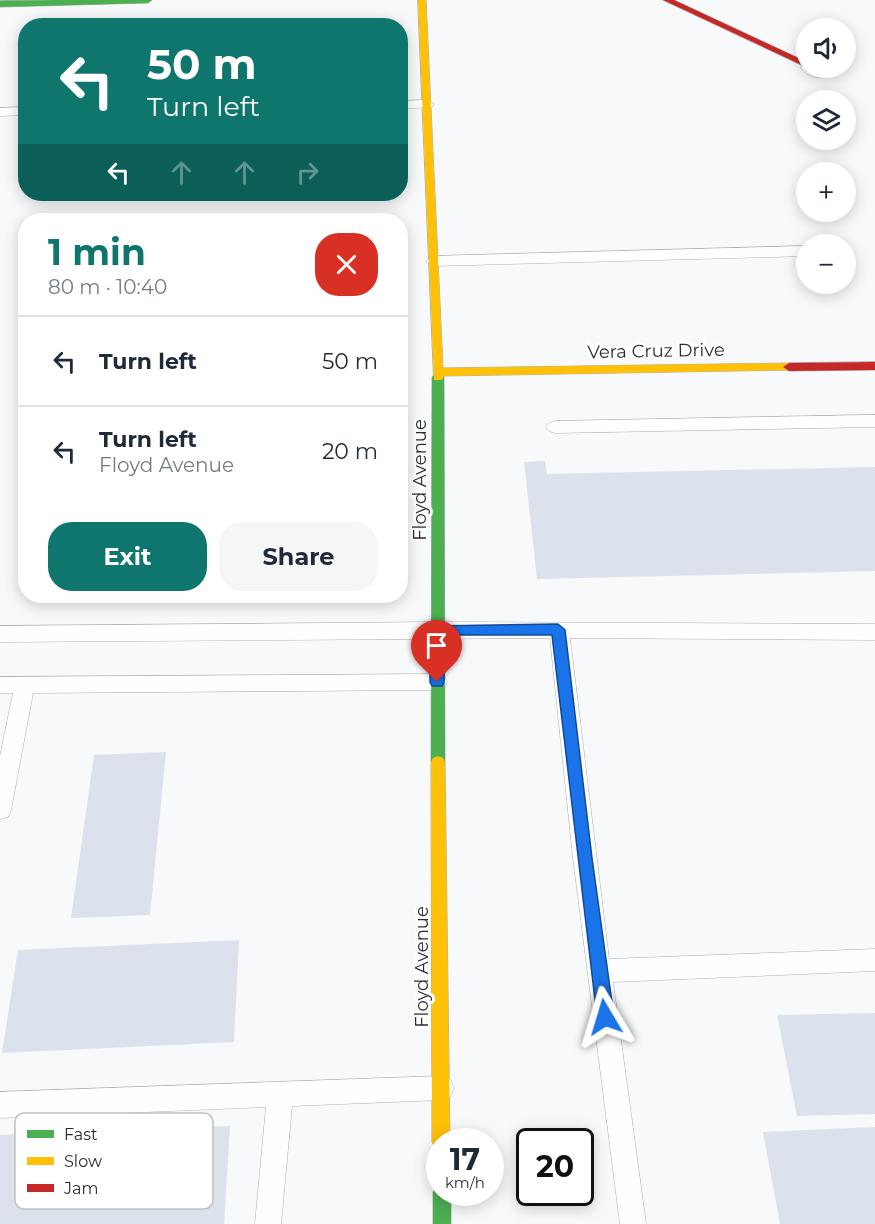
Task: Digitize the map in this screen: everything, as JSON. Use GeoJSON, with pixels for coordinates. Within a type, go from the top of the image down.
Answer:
{"type":"FeatureCollection","features":[{"type":"Feature","properties":{"kind":"street"},"geometry":{"type":"LineString","coordinates":[[0,4],[148,0]]}},
{"type":"Feature","properties":{"kind":"street","name":"Floyd Avenue"},"geometry":{"type":"LineString","coordinates":[[422,0],[438,372],[437,682],[441,1128]]}},
{"type":"Feature","properties":{"kind":"street"},"geometry":{"type":"LineString","coordinates":[[667,0],[796,60]]}},
{"type":"Feature","properties":{"kind":"street","name":"Vera Cruz Drive"},"geometry":{"type":"LineString","coordinates":[[438,372],[875,366]]}},
{"type":"Feature","properties":{"kind":"street"},"geometry":{"type":"LineString","coordinates":[[442,1206],[442,1224]]}},
{"type":"Feature","properties":{"kind":"lane"},"geometry":{"type":"LineString","coordinates":[[408,105],[427,104]]}},
{"type":"Feature","properties":{"kind":"lane"},"geometry":{"type":"LineString","coordinates":[[0,112],[18,111]]}},
{"type":"Feature","properties":{"kind":"lane"},"geometry":{"type":"LineString","coordinates":[[434,261],[796,251]]}},
{"type":"Feature","properties":{"kind":"lane"},"geometry":{"type":"LineString","coordinates":[[555,427],[875,421]]}},
{"type":"Feature","properties":{"kind":"lane"},"geometry":{"type":"LineString","coordinates":[[0,634],[437,630],[875,632]]}},
{"type":"Feature","properties":{"kind":"lane"},"geometry":{"type":"LineString","coordinates":[[558,630],[599,971],[633,1224]]}},
{"type":"Feature","properties":{"kind":"lane"},"geometry":{"type":"LineString","coordinates":[[0,685],[437,682]]}},
{"type":"Feature","properties":{"kind":"lane"},"geometry":{"type":"LineString","coordinates":[[0,810],[25,684]]}},
{"type":"Feature","properties":{"kind":"lane"},"geometry":{"type":"LineString","coordinates":[[599,971],[875,960]]}},
{"type":"Feature","properties":{"kind":"lane"},"geometry":{"type":"LineString","coordinates":[[0,1105],[441,1088]]}},
{"type":"Feature","properties":{"kind":"lane"},"geometry":{"type":"LineString","coordinates":[[268,1224],[280,1094]]}},
{"type":"Feature","properties":{"kind":"building"},"geometry":{"type":"Polygon","coordinates":[[[545,461],[547,474],[875,467],[875,571],[537,579],[524,462],[545,461]]]}},
{"type":"Feature","properties":{"kind":"building"},"geometry":{"type":"Polygon","coordinates":[[[166,752],[150,915],[71,918],[94,755],[166,752]]]}},
{"type":"Feature","properties":{"kind":"building"},"geometry":{"type":"Polygon","coordinates":[[[239,940],[234,1042],[2,1053],[18,950],[239,940]]]}},
{"type":"Feature","properties":{"kind":"building"},"geometry":{"type":"Polygon","coordinates":[[[875,1013],[875,1114],[797,1116],[777,1015],[875,1013]]]}},
{"type":"Feature","properties":{"kind":"building"},"geometry":{"type":"Polygon","coordinates":[[[230,1126],[224,1224],[0,1224],[0,1135],[15,1134],[15,1209],[213,1209],[213,1127],[230,1126]]]}},
{"type":"Feature","properties":{"kind":"building"},"geometry":{"type":"Polygon","coordinates":[[[875,1127],[875,1224],[780,1224],[763,1132],[875,1127]]]}},
{"type":"Feature","properties":{"kind":"traffic: fast"},"geometry":{"type":"LineString","coordinates":[[0,4],[148,0]]}},
{"type":"Feature","properties":{"kind":"traffic: fast"},"geometry":{"type":"LineString","coordinates":[[438,377],[438,762]]}},
{"type":"Feature","properties":{"kind":"traffic: fast"},"geometry":{"type":"LineString","coordinates":[[442,1206],[442,1224]]}},
{"type":"Feature","properties":{"kind":"traffic: slow"},"geometry":{"type":"LineString","coordinates":[[422,0],[438,377]]}},
{"type":"Feature","properties":{"kind":"traffic: slow"},"geometry":{"type":"LineString","coordinates":[[438,372],[789,367]]}},
{"type":"Feature","properties":{"kind":"traffic: slow"},"geometry":{"type":"LineString","coordinates":[[438,762],[441,1128]]}},
{"type":"Feature","properties":{"kind":"traffic: jam"},"geometry":{"type":"LineString","coordinates":[[667,0],[796,60]]}},
{"type":"Feature","properties":{"kind":"traffic: jam"},"geometry":{"type":"LineString","coordinates":[[789,367],[875,366]]}},
{"type":"Feature","properties":{"kind":"route"},"geometry":{"type":"LineString","coordinates":[[437,682],[437,630],[558,630],[605,1017]]}}]}
